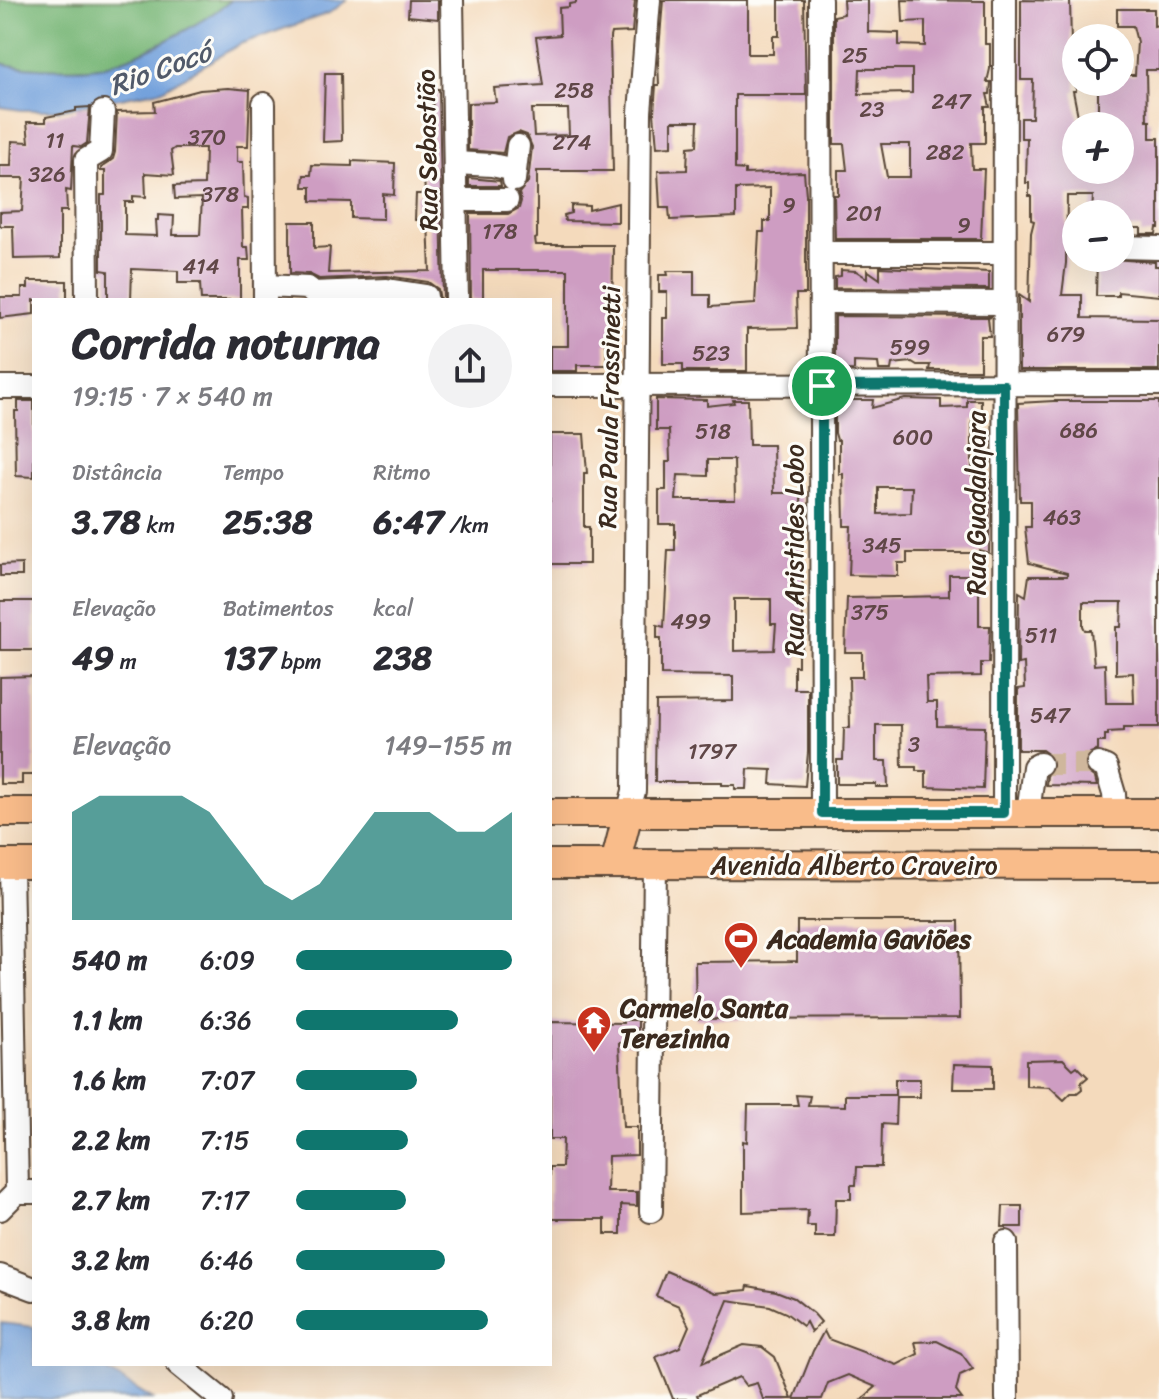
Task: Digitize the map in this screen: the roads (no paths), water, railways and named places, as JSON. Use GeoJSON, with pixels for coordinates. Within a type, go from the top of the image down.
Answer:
{"type":"FeatureCollection","features":[{"type":"Feature","properties":{"kind":"main road"},"geometry":{"type":"LineString","coordinates":[[0,812],[32,812]]}},
{"type":"Feature","properties":{"kind":"main road","name":"Avenida Alberto Craveiro"},"geometry":{"type":"LineString","coordinates":[[552,813],[1159,813]]}},
{"type":"Feature","properties":{"kind":"main road"},"geometry":{"type":"LineString","coordinates":[[615,864],[628,813]]}},
{"type":"Feature","properties":{"kind":"main road","name":"Avenida Alberto Craveiro"},"geometry":{"type":"LineString","coordinates":[[552,864],[1159,865]]}},
{"type":"Feature","properties":{"kind":"street","name":"Rua Sebastião"},"geometry":{"type":"LineString","coordinates":[[452,0],[457,298]]}},
{"type":"Feature","properties":{"kind":"street","name":"Rua Paula Frassinetti"},"geometry":{"type":"LineString","coordinates":[[628,813],[634,791],[640,112],[649,0]]}},
{"type":"Feature","properties":{"kind":"street","name":"Rua Aristides Lobo"},"geometry":{"type":"LineString","coordinates":[[820,0],[822,813]]}},
{"type":"Feature","properties":{"kind":"street","name":"Rua Guadalajara"},"geometry":{"type":"LineString","coordinates":[[1005,0],[1004,385],[1016,813]]}},
{"type":"Feature","properties":{"kind":"street"},"geometry":{"type":"LineString","coordinates":[[264,104],[265,293],[308,288],[313,293],[356,295],[387,290],[426,298]]}},
{"type":"Feature","properties":{"kind":"street"},"geometry":{"type":"LineString","coordinates":[[87,298],[86,160],[101,151],[103,112]]}},
{"type":"Feature","properties":{"kind":"street"},"geometry":{"type":"LineString","coordinates":[[512,183],[518,146]]}},
{"type":"Feature","properties":{"kind":"street"},"geometry":{"type":"LineString","coordinates":[[455,163],[492,165],[512,183]]}},
{"type":"Feature","properties":{"kind":"street"},"geometry":{"type":"LineString","coordinates":[[456,200],[512,183]]}},
{"type":"Feature","properties":{"kind":"street"},"geometry":{"type":"LineString","coordinates":[[1134,247],[1159,248]]}},
{"type":"Feature","properties":{"kind":"street"},"geometry":{"type":"LineString","coordinates":[[821,253],[1004,253]]}},
{"type":"Feature","properties":{"kind":"street"},"geometry":{"type":"LineString","coordinates":[[821,302],[1003,303]]}},
{"type":"Feature","properties":{"kind":"street"},"geometry":{"type":"LineString","coordinates":[[552,385],[1159,384]]}},
{"type":"Feature","properties":{"kind":"street"},"geometry":{"type":"LineString","coordinates":[[0,387],[32,387]]}},
{"type":"Feature","properties":{"kind":"street"},"geometry":{"type":"LineString","coordinates":[[1016,813],[1034,767],[1040,764]]}},
{"type":"Feature","properties":{"kind":"street"},"geometry":{"type":"LineString","coordinates":[[1098,764],[1106,767],[1114,794],[1115,812]]}},
{"type":"Feature","properties":{"kind":"street"},"geometry":{"type":"LineString","coordinates":[[0,1209],[26,1192],[15,864]]}},
{"type":"Feature","properties":{"kind":"street"},"geometry":{"type":"LineString","coordinates":[[651,1211],[655,864]]}},
{"type":"Feature","properties":{"kind":"street"},"geometry":{"type":"LineString","coordinates":[[1006,1242],[1007,1399]]}},
{"type":"Feature","properties":{"kind":"street"},"geometry":{"type":"LineString","coordinates":[[0,1276],[32,1288]]}},
{"type":"Feature","properties":{"kind":"street"},"geometry":{"type":"LineString","coordinates":[[180,1366],[221,1399]]}},
{"type":"Feature","properties":{"kind":"water","name":"Rio Cocó"},"geometry":{"type":"Polygon","coordinates":[[[232,0],[347,0],[329,13],[240,44],[162,90],[58,110],[0,107],[0,63],[56,69],[111,64],[174,36],[232,0]]]}},
{"type":"Feature","properties":{"kind":"water"},"geometry":{"type":"Polygon","coordinates":[[[1,1323],[32,1327],[32,1366],[99,1366],[153,1399],[0,1399],[1,1323]]]}},
{"type":"Feature","properties":{"kind":"tunnel"},"geometry":{"type":"LineString","coordinates":[[1040,764],[1098,764]]}},
{"type":"Feature","properties":{"kind":"place","name":"Academia Gaviões"},"geometry":{"type":"Point","coordinates":[741,970]}},
{"type":"Feature","properties":{"kind":"place","name":"Carmelo Santa Terezinha"},"geometry":{"type":"Point","coordinates":[594,1054]}}]}
